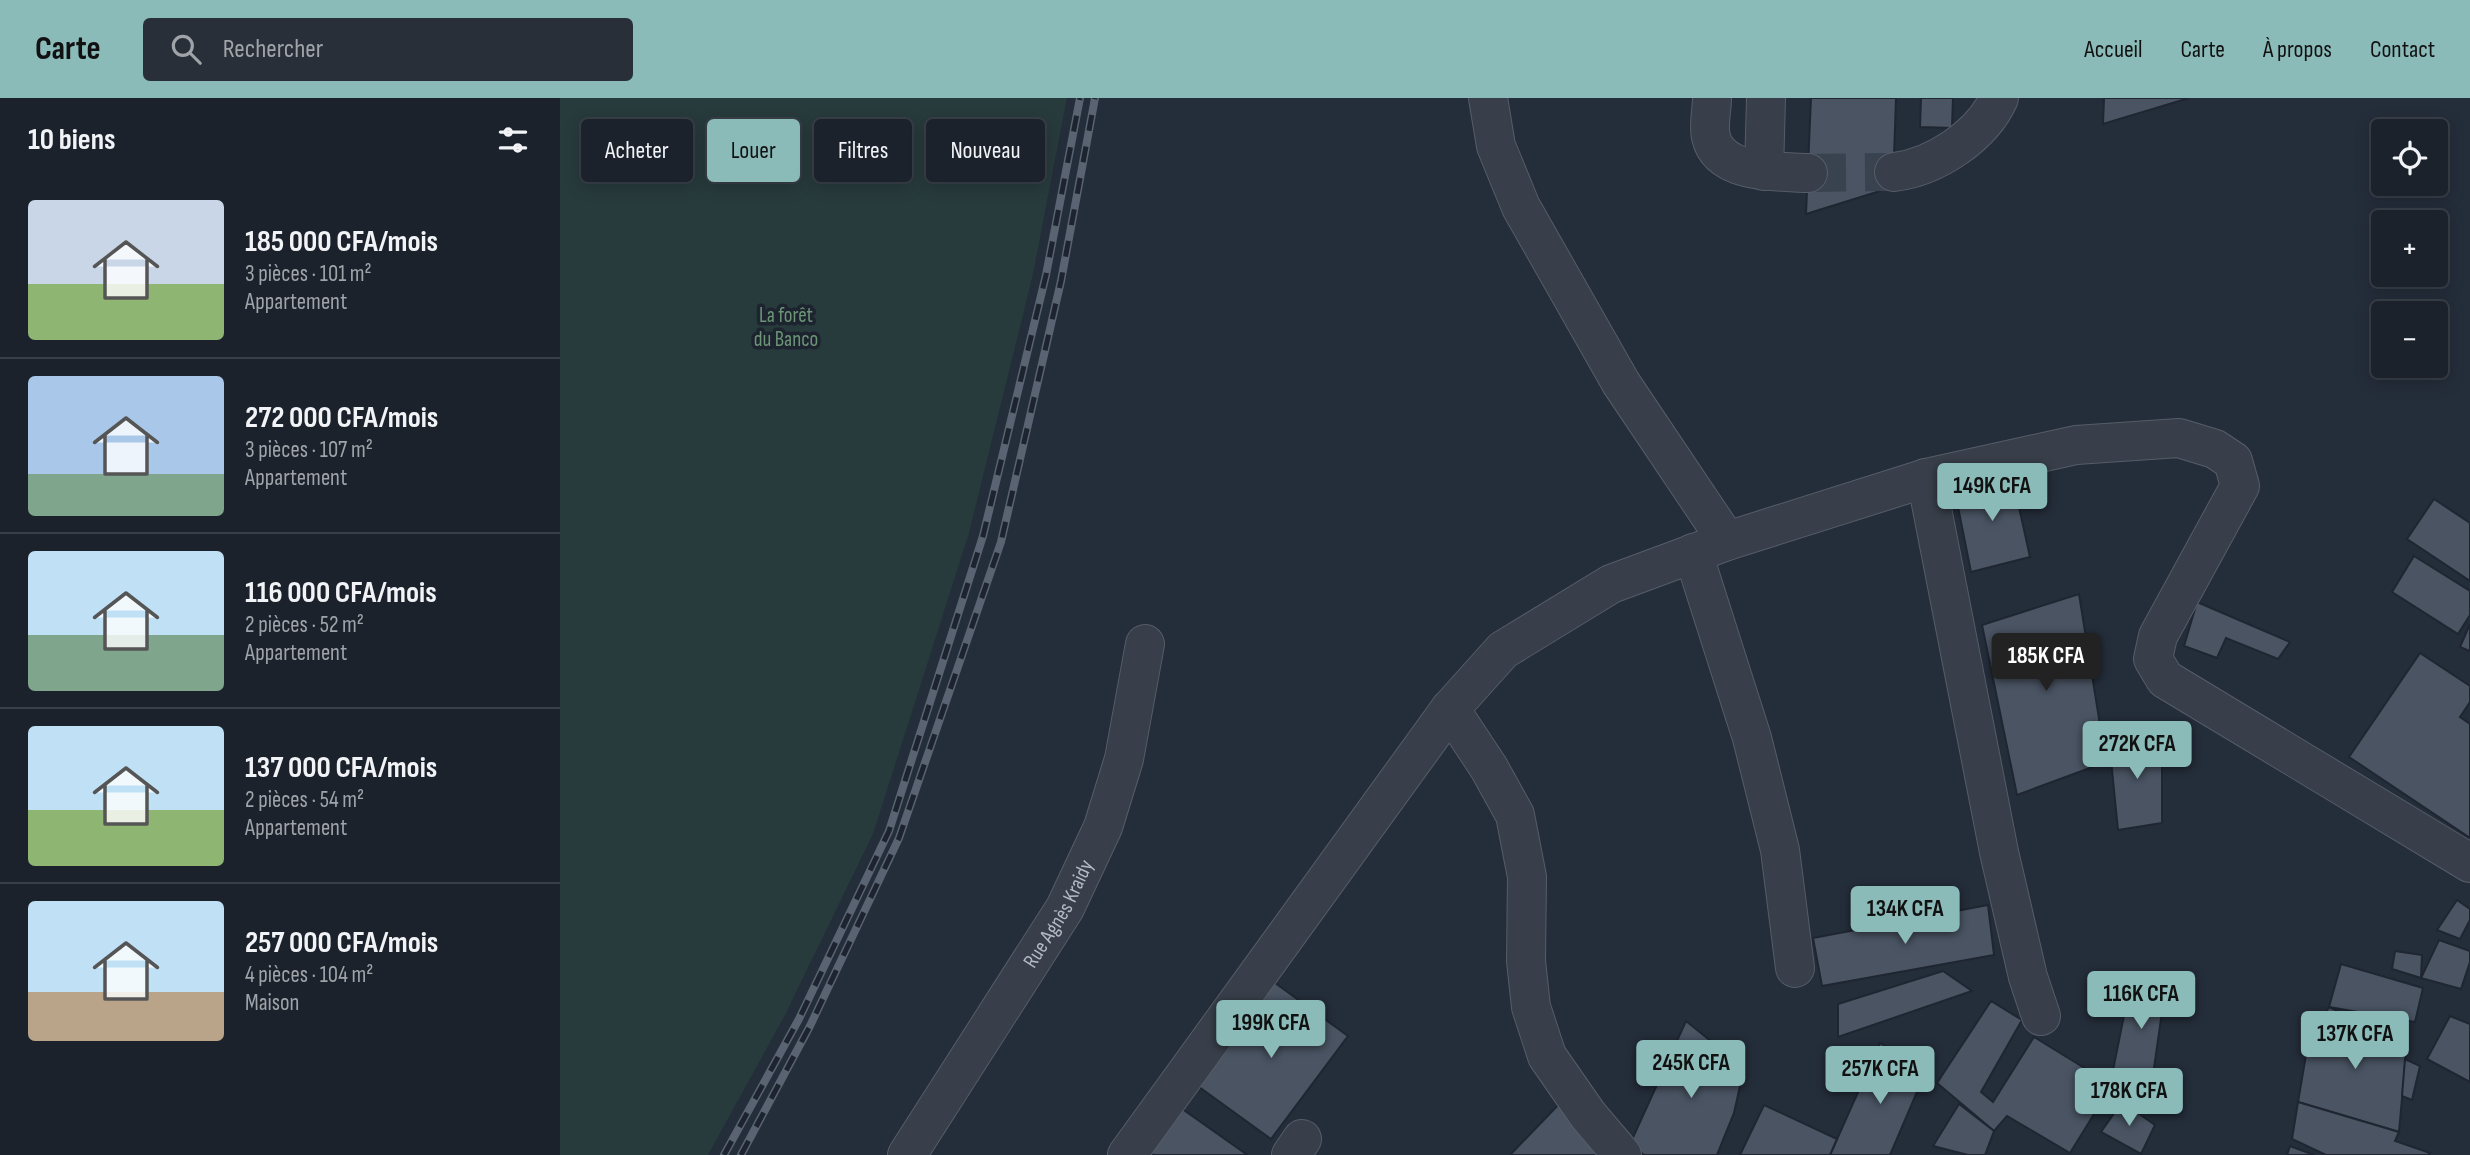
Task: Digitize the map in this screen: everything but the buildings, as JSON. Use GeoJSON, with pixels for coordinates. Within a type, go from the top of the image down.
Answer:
{"type":"FeatureCollection","features":[{"type":"Feature","properties":{"kind":"street"},"geometry":{"type":"LineString","coordinates":[[1488,98],[1496,146],[1521,207],[1710,547],[1752,738],[1780,849],[1795,968]]}},
{"type":"Feature","properties":{"kind":"street"},"geometry":{"type":"LineString","coordinates":[[1712,98],[1711,136],[1719,153],[1738,165],[1763,171],[1808,173]]}},
{"type":"Feature","properties":{"kind":"street"},"geometry":{"type":"LineString","coordinates":[[1763,171],[1766,98]]}},
{"type":"Feature","properties":{"kind":"street"},"geometry":{"type":"LineString","coordinates":[[1894,172],[1908,170],[1954,149],[1976,133],[1993,113],[1999,98]]}},
{"type":"Feature","properties":{"kind":"street"},"geometry":{"type":"LineString","coordinates":[[1127,1155],[1450,709],[1503,650],[1611,584],[1710,547],[1926,478],[2076,445],[2179,438],[2215,449],[2233,461],[2240,486],[2158,636],[2153,659],[2165,679],[2470,863]]}},
{"type":"Feature","properties":{"kind":"street"},"geometry":{"type":"LineString","coordinates":[[1926,478],[1999,852],[2028,977],[2041,1016]]}},
{"type":"Feature","properties":{"kind":"street","name":"Rue Agnès Kraidy"},"geometry":{"type":"LineString","coordinates":[[906,1155],[1065,908],[1103,827],[1124,759],[1145,645]]}},
{"type":"Feature","properties":{"kind":"street"},"geometry":{"type":"LineString","coordinates":[[1450,709],[1489,768],[1515,815],[1527,877],[1526,961],[1531,1007],[1548,1056],[1588,1115],[1622,1155]]}},
{"type":"Feature","properties":{"kind":"green space","name":"La forêt du Banco"},"geometry":{"type":"Polygon","coordinates":[[[560,98],[1067,98],[1033,274],[969,533],[873,834],[785,1015],[708,1155],[560,1155],[560,98]]]}},
{"type":"Feature","properties":{"kind":"tunnel"},"geometry":{"type":"LineString","coordinates":[[1808,173],[1894,172]]}},
{"type":"Feature","properties":{"kind":"railway"},"geometry":{"type":"LineString","coordinates":[[724,1155],[799,1019],[889,831],[983,536],[1046,275],[1080,98]]}},
{"type":"Feature","properties":{"kind":"railway"},"geometry":{"type":"LineString","coordinates":[[741,1155],[810,1026],[899,838],[1001,542],[1061,281],[1095,98]]}}]}
